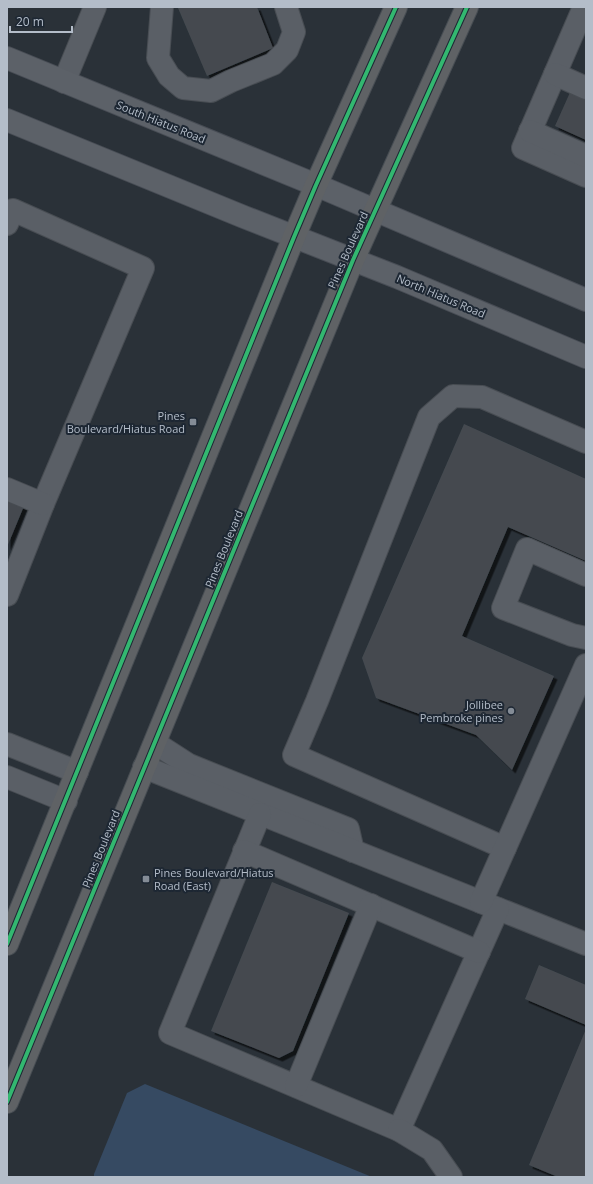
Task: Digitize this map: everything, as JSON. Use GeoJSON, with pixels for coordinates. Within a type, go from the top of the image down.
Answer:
{"type":"FeatureCollection","features":[{"type":"Feature","properties":{"kind":"highway"},"geometry":{"type":"LineString","coordinates":[[7,944],[294,237],[396,7]]}},
{"type":"Feature","properties":{"kind":"highway","name":"Pines Boulevard"},"geometry":{"type":"LineString","coordinates":[[7,1102],[353,260],[467,7]]}},
{"type":"Feature","properties":{"kind":"main road","name":"South Hiatus Road"},"geometry":{"type":"LineString","coordinates":[[7,58],[316,185]]}},
{"type":"Feature","properties":{"kind":"main road"},"geometry":{"type":"LineString","coordinates":[[7,120],[294,237]]}},
{"type":"Feature","properties":{"kind":"main road"},"geometry":{"type":"LineString","coordinates":[[316,185],[586,300]]}},
{"type":"Feature","properties":{"kind":"main road","name":"North Hiatus Road"},"geometry":{"type":"LineString","coordinates":[[294,237],[586,357]]}},
{"type":"Feature","properties":{"kind":"lane"},"geometry":{"type":"LineString","coordinates":[[162,7],[158,58],[169,76],[183,88],[211,91],[273,64],[287,50],[294,32],[286,7]]}},
{"type":"Feature","properties":{"kind":"lane"},"geometry":{"type":"LineString","coordinates":[[527,139],[584,7]]}},
{"type":"Feature","properties":{"kind":"lane"},"geometry":{"type":"LineString","coordinates":[[64,82],[92,8]]}},
{"type":"Feature","properties":{"kind":"lane"},"geometry":{"type":"LineString","coordinates":[[555,74],[586,88]]}},
{"type":"Feature","properties":{"kind":"lane"},"geometry":{"type":"LineString","coordinates":[[527,139],[586,156]]}},
{"type":"Feature","properties":{"kind":"lane"},"geometry":{"type":"LineString","coordinates":[[527,139],[586,176]]}},
{"type":"Feature","properties":{"kind":"lane"},"geometry":{"type":"LineString","coordinates":[[7,224],[13,210],[143,268],[42,504],[7,595]]}},
{"type":"Feature","properties":{"kind":"lane"},"geometry":{"type":"LineString","coordinates":[[505,848],[294,756],[320,694],[429,417],[453,396],[482,397],[586,442]]}},
{"type":"Feature","properties":{"kind":"lane"},"geometry":{"type":"LineString","coordinates":[[7,489],[42,504]]}},
{"type":"Feature","properties":{"kind":"lane"},"geometry":{"type":"LineString","coordinates":[[586,575],[527,549],[503,608],[572,635],[586,638]]}},
{"type":"Feature","properties":{"kind":"lane"},"geometry":{"type":"LineString","coordinates":[[399,1130],[479,952],[489,906],[505,848],[586,665]]}},
{"type":"Feature","properties":{"kind":"lane"},"geometry":{"type":"LineString","coordinates":[[155,743],[189,765],[348,829],[353,851]]}},
{"type":"Feature","properties":{"kind":"lane"},"geometry":{"type":"LineString","coordinates":[[7,744],[77,772]]}},
{"type":"Feature","properties":{"kind":"lane"},"geometry":{"type":"LineString","coordinates":[[144,767],[586,944]]}},
{"type":"Feature","properties":{"kind":"lane"},"geometry":{"type":"LineString","coordinates":[[7,777],[66,801]]}},
{"type":"Feature","properties":{"kind":"lane"},"geometry":{"type":"LineString","coordinates":[[260,814],[170,1033],[399,1130],[432,1150],[451,1177]]}},
{"type":"Feature","properties":{"kind":"lane"},"geometry":{"type":"LineString","coordinates":[[244,851],[479,952]]}},
{"type":"Feature","properties":{"kind":"lane"},"geometry":{"type":"LineString","coordinates":[[296,1086],[371,906]]}},
{"type":"Feature","properties":{"kind":"water"},"geometry":{"type":"Polygon","coordinates":[[[145,1084],[372,1177],[94,1177],[127,1093],[145,1084]]]}},
{"type":"Feature","properties":{"kind":"building"},"geometry":{"type":"Polygon","coordinates":[[[257,7],[273,48],[207,76],[178,8],[257,7]]]}},
{"type":"Feature","properties":{"kind":"building"},"geometry":{"type":"Polygon","coordinates":[[[572,88],[586,95],[586,140],[555,126],[572,88]]]}},
{"type":"Feature","properties":{"kind":"building"},"geometry":{"type":"Polygon","coordinates":[[[464,424],[586,479],[586,561],[508,527],[462,636],[554,676],[512,770],[476,735],[376,698],[362,658],[464,424]]]}},
{"type":"Feature","properties":{"kind":"building"},"geometry":{"type":"Polygon","coordinates":[[[7,499],[24,506],[7,547],[7,499]]]}},
{"type":"Feature","properties":{"kind":"building"},"geometry":{"type":"Polygon","coordinates":[[[272,882],[349,913],[293,1051],[279,1058],[211,1031],[272,882]]]}},
{"type":"Feature","properties":{"kind":"building"},"geometry":{"type":"Polygon","coordinates":[[[539,965],[586,985],[586,1025],[525,999],[539,965]]]}},
{"type":"Feature","properties":{"kind":"building"},"geometry":{"type":"Polygon","coordinates":[[[586,1029],[586,1177],[558,1177],[529,1165],[586,1029]]]}},
{"type":"Feature","properties":{"kind":"cycle path"},"geometry":{"type":"LineString","coordinates":[[7,944],[294,237],[396,7]]}},
{"type":"Feature","properties":{"kind":"cycle path"},"geometry":{"type":"LineString","coordinates":[[7,1102],[353,260],[467,7]]}},
{"type":"Feature","properties":{"kind":"place","name":"Pines Boulevard/Hiatus Road"},"geometry":{"type":"Point","coordinates":[193,422]}},
{"type":"Feature","properties":{"kind":"place","name":"Jollibee Pembroke pines"},"geometry":{"type":"Point","coordinates":[511,711]}},
{"type":"Feature","properties":{"kind":"place","name":"Pines Boulevard/Hiatus Road (East)"},"geometry":{"type":"Point","coordinates":[146,879]}}]}
